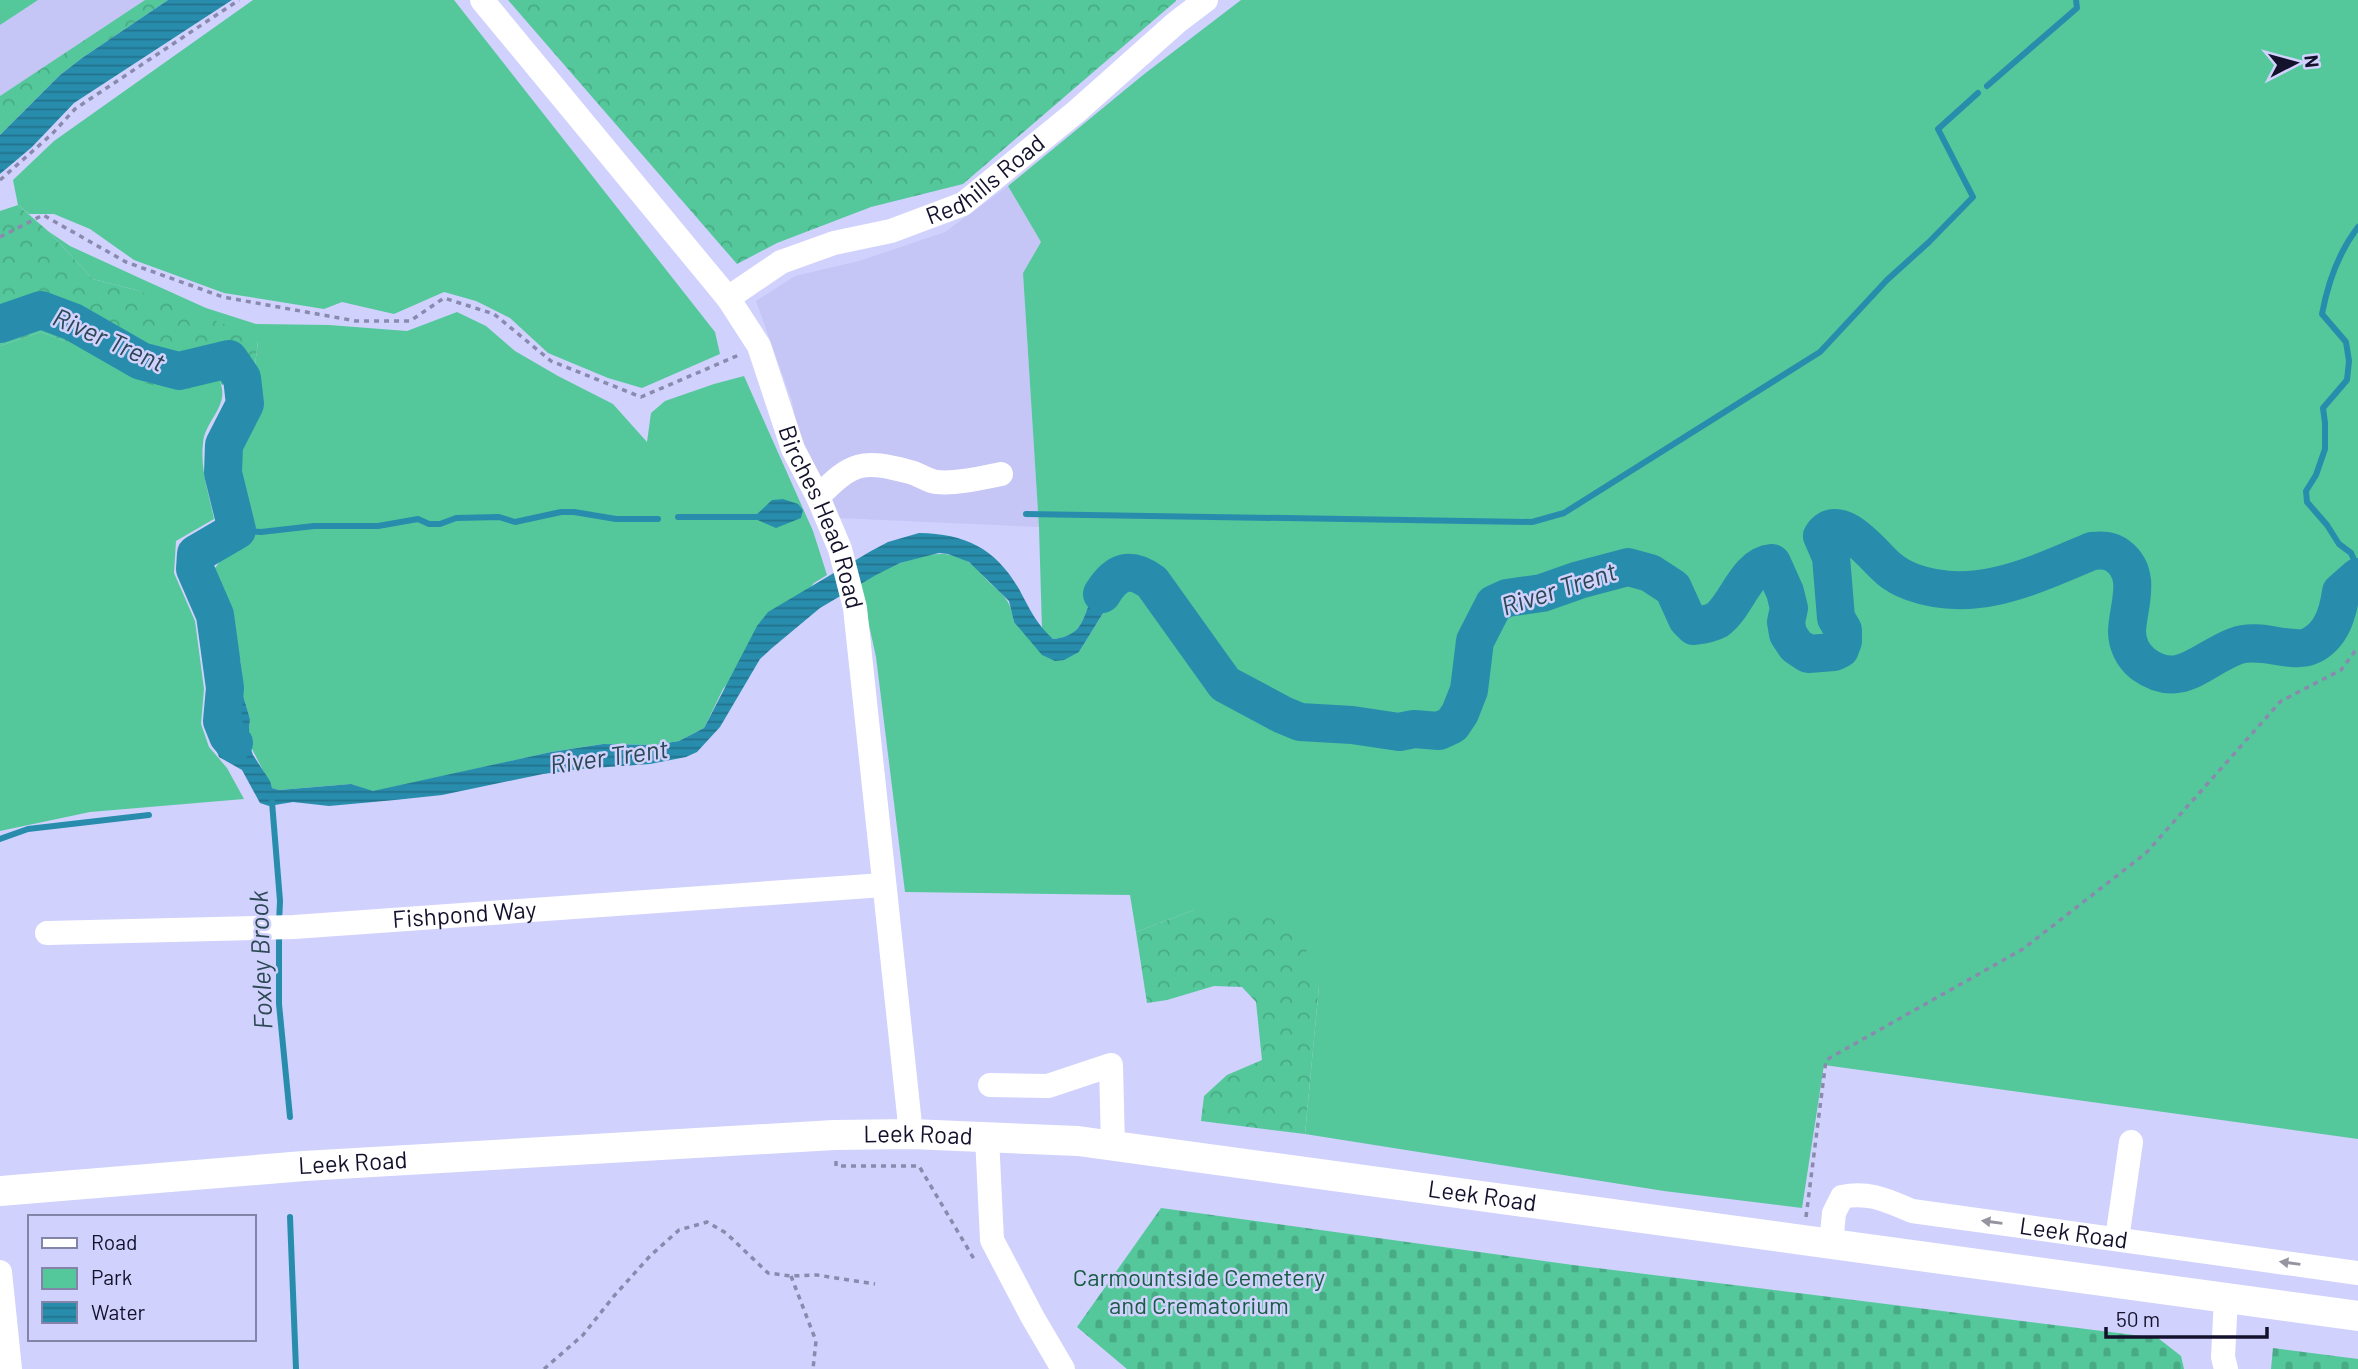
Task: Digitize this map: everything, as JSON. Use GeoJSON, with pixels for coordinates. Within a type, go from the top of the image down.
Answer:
{"type":"FeatureCollection","features":[{"type":"Feature","properties":{"kind":"main road","name":"Leek Road"},"geometry":{"type":"LineString","coordinates":[[0,1191],[293,1167],[834,1135],[911,1134],[1078,1141],[2358,1316]]}},
{"type":"Feature","properties":{"kind":"street","name":"Birches Head Road"},"geometry":{"type":"LineString","coordinates":[[482,0],[728,298],[759,346],[793,449],[818,497],[840,549],[855,608],[911,1134]]}},
{"type":"Feature","properties":{"kind":"street","name":"Redhills Road"},"geometry":{"type":"LineString","coordinates":[[728,298],[781,262],[835,243],[891,231],[963,204],[1206,0]]}},
{"type":"Feature","properties":{"kind":"street"},"geometry":{"type":"LineString","coordinates":[[818,497],[851,468],[866,464],[911,472],[935,482],[974,480],[1002,474]]}},
{"type":"Feature","properties":{"kind":"street","name":"Fishpond Way"},"geometry":{"type":"LineString","coordinates":[[47,933],[294,927],[883,885]]}},
{"type":"Feature","properties":{"kind":"street"},"geometry":{"type":"LineString","coordinates":[[990,1085],[1048,1086],[1111,1065],[1113,1146]]}},
{"type":"Feature","properties":{"kind":"street"},"geometry":{"type":"LineString","coordinates":[[987,1137],[992,1240],[1032,1318],[1063,1369]]}},
{"type":"Feature","properties":{"kind":"street"},"geometry":{"type":"LineString","coordinates":[[2117,1239],[2131,1142]]}},
{"type":"Feature","properties":{"kind":"street","name":"Leek Road"},"geometry":{"type":"LineString","coordinates":[[1817,1242],[1842,1197],[1858,1193],[1912,1211],[2358,1273]]}},
{"type":"Feature","properties":{"kind":"street"},"geometry":{"type":"LineString","coordinates":[[0,1272],[10,1369]]}},
{"type":"Feature","properties":{"kind":"street"},"geometry":{"type":"LineString","coordinates":[[2226,1298],[2222,1357],[2226,1369]]}},
{"type":"Feature","properties":{"kind":"path"},"geometry":{"type":"LineString","coordinates":[[0,180],[52,134],[75,109],[239,0]]}},
{"type":"Feature","properties":{"kind":"path"},"geometry":{"type":"LineString","coordinates":[[0,237],[43,215],[126,262],[223,298],[356,321],[410,321],[444,298],[494,314],[551,362],[641,397],[759,346]]}},
{"type":"Feature","properties":{"kind":"path"},"geometry":{"type":"LineString","coordinates":[[1817,1242],[1826,1060],[2023,949],[2147,853],[2281,701],[2341,670],[2358,647]]}},
{"type":"Feature","properties":{"kind":"path"},"geometry":{"type":"LineString","coordinates":[[834,1135],[836,1166],[919,1166],[975,1262]]}},
{"type":"Feature","properties":{"kind":"path"},"geometry":{"type":"LineString","coordinates":[[544,1369],[583,1335],[632,1276],[679,1230],[707,1222],[726,1233],[768,1273],[817,1275],[876,1283]]}},
{"type":"Feature","properties":{"kind":"path"},"geometry":{"type":"LineString","coordinates":[[791,1276],[816,1340],[813,1369]]}},
{"type":"Feature","properties":{"kind":"shaded area"},"geometry":{"type":"Polygon","coordinates":[[[38,0],[145,0],[0,96],[0,25],[38,0]]]}},
{"type":"Feature","properties":{"kind":"shaded area"},"geometry":{"type":"Polygon","coordinates":[[[1008,186],[1041,242],[1023,273],[1039,527],[838,518],[799,441],[792,401],[756,301],[795,276],[859,261],[945,232],[1008,186]]]}},
{"type":"Feature","properties":{"kind":"green space"},"geometry":{"type":"Polygon","coordinates":[[[0,0],[38,0],[0,25],[0,0]]]}},
{"type":"Feature","properties":{"kind":"green space"},"geometry":{"type":"Polygon","coordinates":[[[145,0],[168,0],[60,75],[0,135],[0,96],[145,0]]]}},
{"type":"Feature","properties":{"kind":"green space"},"geometry":{"type":"Polygon","coordinates":[[[253,0],[454,0],[715,332],[720,354],[642,388],[608,378],[548,353],[510,318],[476,301],[444,292],[394,314],[342,302],[324,309],[224,293],[134,260],[90,229],[54,214],[29,214],[18,205],[13,180],[54,141],[253,0]]]}},
{"type":"Feature","properties":{"kind":"green space"},"geometry":{"type":"Polygon","coordinates":[[[508,0],[1176,1],[963,184],[871,207],[777,243],[737,264],[508,0]]]}},
{"type":"Feature","properties":{"kind":"green space"},"geometry":{"type":"Polygon","coordinates":[[[1241,0],[2358,0],[2358,1139],[1824,1065],[1802,1208],[1664,1191],[1305,1134],[1319,986],[1194,910],[1136,932],[1130,895],[905,892],[876,657],[860,584],[884,570],[914,558],[943,554],[957,557],[973,565],[1003,595],[1009,603],[1014,622],[1079,652],[1122,585],[1133,582],[1144,587],[1146,563],[1129,560],[1121,563],[1102,581],[1076,631],[1053,639],[1042,630],[1039,527],[1023,273],[1041,242],[1008,186],[1143,75],[1241,0]]]}},
{"type":"Feature","properties":{"kind":"green space"},"geometry":{"type":"Polygon","coordinates":[[[18,205],[48,231],[93,279],[175,304],[258,341],[255,365],[222,385],[220,382],[179,392],[133,380],[64,341],[41,332],[0,346],[0,211],[18,205]]]}},
{"type":"Feature","properties":{"kind":"green space"},"geometry":{"type":"Polygon","coordinates":[[[48,231],[70,246],[206,308],[256,324],[329,325],[407,331],[457,312],[486,326],[515,351],[613,404],[647,442],[651,413],[665,401],[744,376],[813,531],[827,575],[814,583],[723,689],[704,728],[679,741],[654,745],[603,744],[551,752],[373,792],[351,784],[279,790],[272,788],[248,741],[250,719],[242,692],[241,663],[212,572],[224,556],[234,553],[247,522],[238,466],[242,440],[253,419],[258,342],[136,290],[93,279],[48,231]]]}},
{"type":"Feature","properties":{"kind":"green space"},"geometry":{"type":"Polygon","coordinates":[[[41,332],[64,341],[220,382],[220,406],[208,427],[202,453],[214,519],[176,541],[174,573],[195,621],[204,689],[201,724],[209,747],[227,768],[244,799],[90,812],[0,831],[0,346],[41,332]]]}},
{"type":"Feature","properties":{"kind":"green space"},"geometry":{"type":"Polygon","coordinates":[[[1215,909],[1259,914],[1299,930],[1319,986],[1305,1134],[1201,1121],[1204,1096],[1227,1075],[1262,1060],[1256,1002],[1242,987],[1214,986],[1147,1003],[1136,932],[1194,910],[1215,909]]]}},
{"type":"Feature","properties":{"kind":"green space","name":"Carmountside Cemetery and Crematorium"},"geometry":{"type":"Polygon","coordinates":[[[1161,1208],[1573,1265],[2158,1338],[2181,1356],[2184,1369],[1127,1369],[1077,1327],[1161,1208]]]}},
{"type":"Feature","properties":{"kind":"green space"},"geometry":{"type":"Polygon","coordinates":[[[2273,1348],[2358,1359],[2358,1369],[2271,1369],[2273,1348]]]}},
{"type":"Feature","properties":{"kind":"water"},"geometry":{"type":"Polygon","coordinates":[[[168,0],[232,0],[74,103],[32,147],[0,174],[0,135],[60,75],[168,0]]]}},
{"type":"Feature","properties":{"kind":"water"},"geometry":{"type":"Polygon","coordinates":[[[783,499],[798,504],[803,510],[801,518],[776,528],[753,518],[772,500],[783,499]]]}},
{"type":"Feature","properties":{"kind":"water"},"geometry":{"type":"Polygon","coordinates":[[[919,533],[965,540],[989,554],[1010,575],[1038,622],[1053,639],[1067,636],[1078,628],[1102,581],[1121,563],[1138,560],[1147,563],[1144,587],[1133,582],[1122,585],[1079,652],[1064,660],[1055,661],[1042,655],[1014,622],[1009,601],[969,562],[939,553],[900,563],[820,608],[760,659],[720,727],[697,752],[686,757],[650,764],[543,774],[442,795],[329,806],[293,802],[269,806],[260,803],[242,770],[219,757],[213,741],[217,696],[242,692],[250,719],[248,741],[272,788],[279,790],[351,784],[373,791],[551,752],[603,744],[654,745],[679,741],[704,728],[757,626],[768,612],[888,542],[919,533]]]}},
{"type":"Feature","properties":{"kind":"waterway"},"geometry":{"type":"LineString","coordinates":[[1987,86],[2077,8],[2076,0]]}},
{"type":"Feature","properties":{"kind":"waterway"},"geometry":{"type":"LineString","coordinates":[[1026,514],[1532,522],[1564,513],[1820,352],[1887,280],[1929,242],[1973,197],[1938,129],[1978,93]]}},
{"type":"Feature","properties":{"kind":"waterway"},"geometry":{"type":"LineString","coordinates":[[2358,227],[2335,268],[2322,314],[2346,342],[2349,361],[2347,380],[2323,408],[2325,449],[2316,475],[2306,491],[2307,502],[2339,544],[2351,553],[2358,569]]}},
{"type":"Feature","properties":{"kind":"waterway","name":"River Trent"},"geometry":{"type":"LineString","coordinates":[[0,324],[41,310],[73,322],[141,361],[179,371],[229,359],[242,378],[245,404],[224,445],[223,473],[237,530],[196,554],[195,569],[215,615],[225,688],[222,721],[234,743]]}},
{"type":"Feature","properties":{"kind":"waterway"},"geometry":{"type":"LineString","coordinates":[[237,530],[261,532],[314,526],[378,526],[418,519],[429,524],[440,524],[456,518],[499,517],[515,522],[561,512],[616,519],[658,519]]}},
{"type":"Feature","properties":{"kind":"waterway"},"geometry":{"type":"LineString","coordinates":[[678,517],[759,517]]}},
{"type":"Feature","properties":{"kind":"waterway","name":"River Trent"},"geometry":{"type":"LineString","coordinates":[[1102,594],[1113,580],[1124,573],[1137,574],[1152,582],[1225,684],[1283,715],[1300,722],[1352,725],[1399,732],[1414,729],[1439,731],[1452,725],[1469,690],[1475,641],[1494,604],[1507,598],[1542,593],[1628,567],[1650,573],[1673,588],[1687,619],[1694,626],[1717,620],[1730,606],[1748,578],[1763,565],[1772,563],[1785,592],[1789,608],[1786,622],[1788,634],[1796,646],[1808,654],[1834,652],[1840,649],[1843,630],[1836,618],[1831,557],[1822,536],[1829,529],[1838,528],[1857,538],[1889,569],[1903,578],[1935,588],[1982,589],[2027,577],[2092,551],[2112,553],[2126,564],[2132,581],[2127,631],[2131,649],[2143,664],[2156,672],[2168,674],[2190,670],[2223,652],[2245,644],[2303,648],[2318,642],[2329,630],[2336,615],[2341,592],[2358,577]]}},
{"type":"Feature","properties":{"kind":"waterway","name":"Foxley Brook"},"geometry":{"type":"LineString","coordinates":[[272,802],[280,901],[279,923]]}},
{"type":"Feature","properties":{"kind":"waterway"},"geometry":{"type":"LineString","coordinates":[[0,839],[28,829],[149,815]]}},
{"type":"Feature","properties":{"kind":"waterway","name":"Foxley Brook"},"geometry":{"type":"LineString","coordinates":[[279,934],[279,1004],[290,1117]]}},
{"type":"Feature","properties":{"kind":"waterway","name":"Foxley Brook"},"geometry":{"type":"LineString","coordinates":[[290,1217],[296,1369]]}}]}
